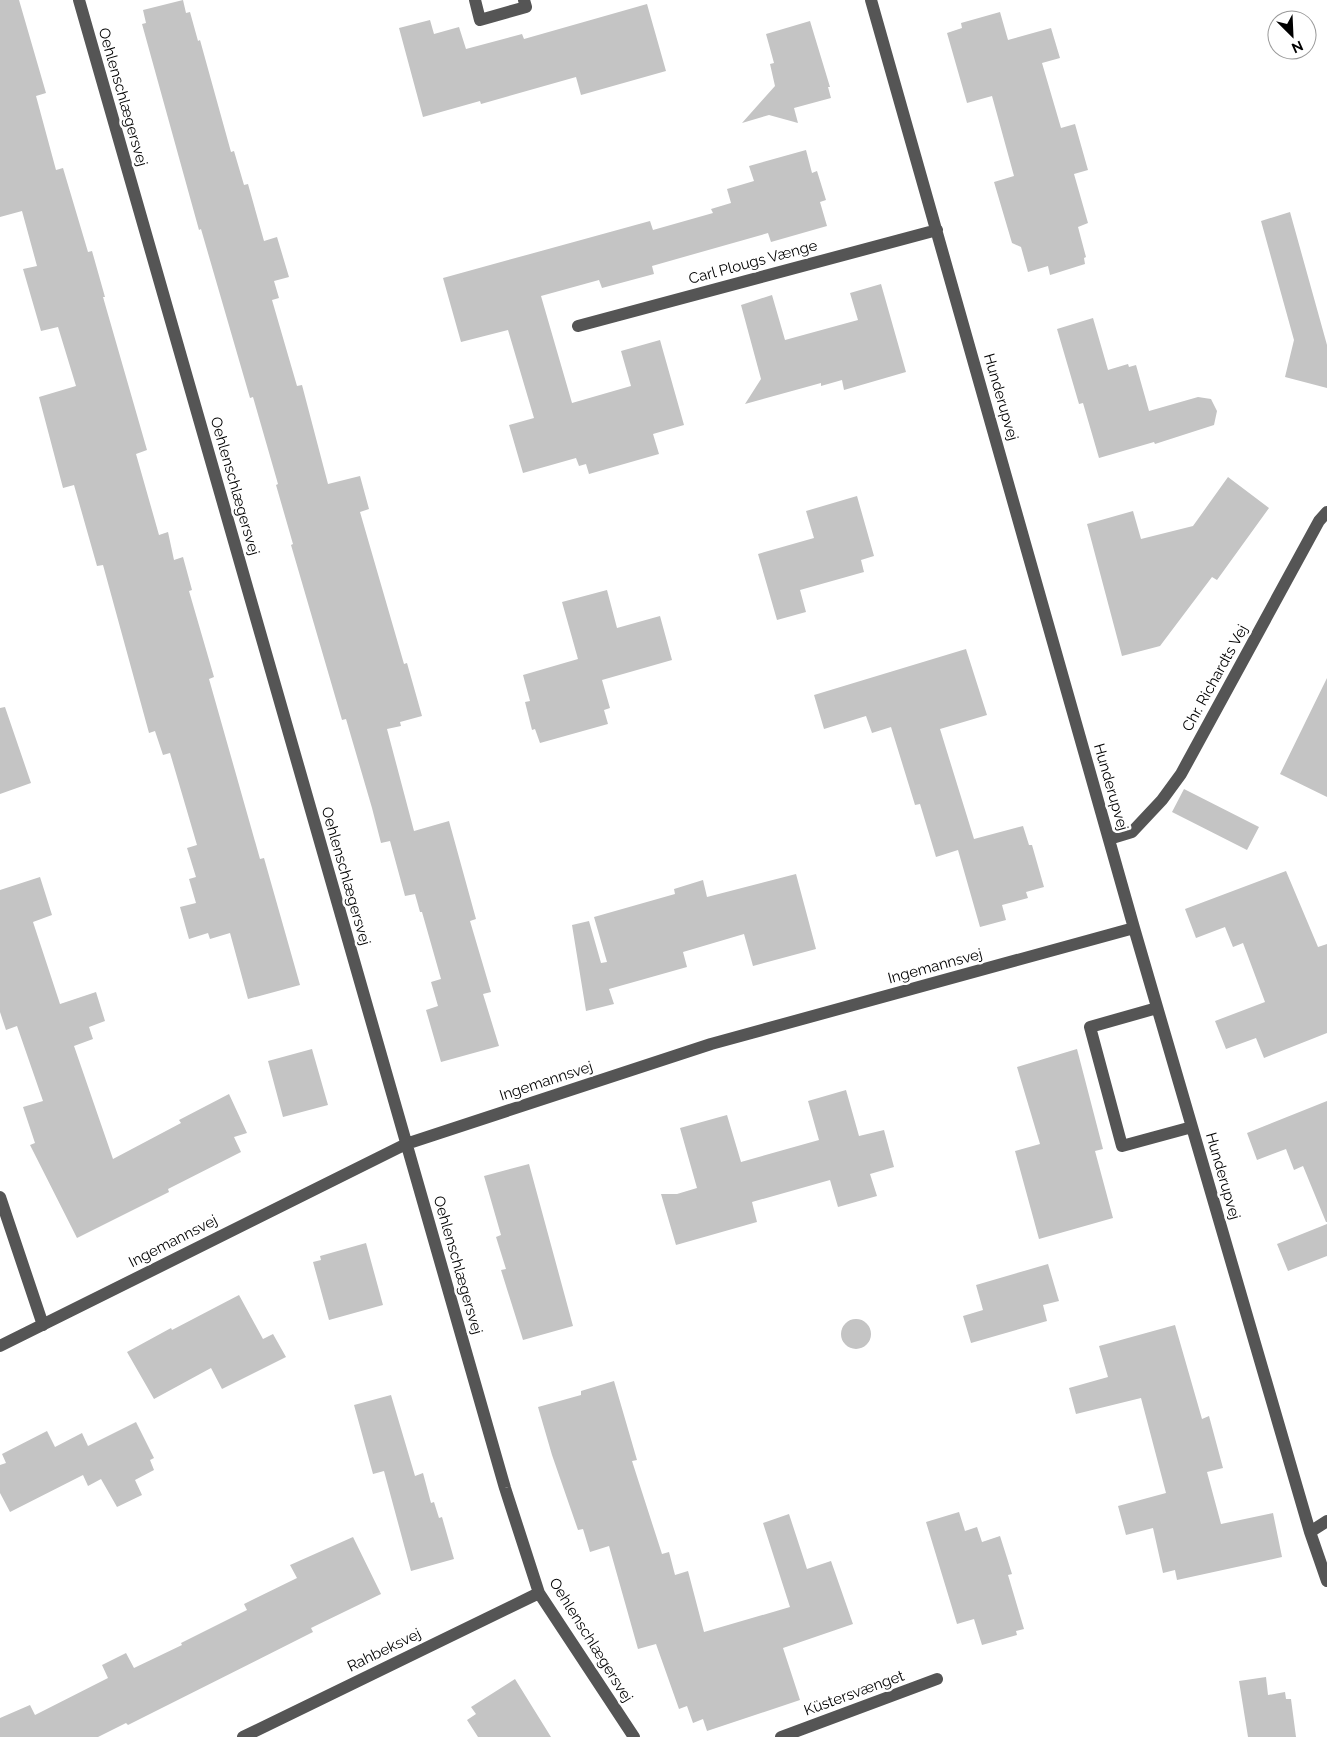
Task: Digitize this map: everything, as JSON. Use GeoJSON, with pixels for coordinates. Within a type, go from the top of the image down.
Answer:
{"type":"FeatureCollection","features":[{"type":"Feature","properties":{"kind":"street","name":"Oehlenschlægersvej"},"geometry":{"type":"LineString","coordinates":[[79,0],[505,1488],[539,1593],[634,1737]]}},
{"type":"Feature","properties":{"kind":"street"},"geometry":{"type":"LineString","coordinates":[[475,0],[480,20],[526,7],[524,0]]}},
{"type":"Feature","properties":{"kind":"street","name":"Hunderupvej"},"geometry":{"type":"LineString","coordinates":[[871,0],[1157,1008],[1310,1532],[1327,1581]]}},
{"type":"Feature","properties":{"kind":"street","name":"Carl Plougs Vænge"},"geometry":{"type":"LineString","coordinates":[[578,326],[937,230]]}},
{"type":"Feature","properties":{"kind":"street","name":"Chr. Richardts Vej"},"geometry":{"type":"LineString","coordinates":[[1109,840],[1132,832],[1162,800],[1181,774],[1319,522],[1327,512]]}},
{"type":"Feature","properties":{"kind":"street","name":"Ingemannsvej"},"geometry":{"type":"LineString","coordinates":[[0,1346],[406,1144],[711,1044],[1134,928]]}},
{"type":"Feature","properties":{"kind":"street"},"geometry":{"type":"LineString","coordinates":[[1157,1008],[1090,1027],[1122,1146],[1192,1127]]}},
{"type":"Feature","properties":{"kind":"street"},"geometry":{"type":"LineString","coordinates":[[0,1197],[44,1325]]}},
{"type":"Feature","properties":{"kind":"street"},"geometry":{"type":"LineString","coordinates":[[1310,1532],[1327,1521]]}},
{"type":"Feature","properties":{"kind":"street","name":"Rahbeksvej"},"geometry":{"type":"LineString","coordinates":[[243,1737],[539,1593]]}},
{"type":"Feature","properties":{"kind":"street","name":"Küstersvænget"},"geometry":{"type":"LineString","coordinates":[[781,1737],[937,1679]]}},
{"type":"Feature","properties":{"kind":"building"},"geometry":{"type":"Polygon","coordinates":[[[0,0],[19,0],[46,93],[36,96],[56,170],[63,168],[88,252],[92,251],[105,297],[103,297],[147,450],[136,454],[159,535],[168,532],[174,560],[183,557],[192,590],[189,591],[214,677],[209,679],[260,859],[264,858],[300,985],[248,999],[230,933],[210,939],[208,933],[189,939],[180,907],[196,903],[189,879],[196,877],[187,848],[197,845],[170,753],[163,755],[155,731],[149,733],[103,565],[97,566],[74,485],[63,488],[39,397],[76,386],[58,327],[41,331],[23,269],[37,266],[22,211],[0,217],[0,0]]]}},
{"type":"Feature","properties":{"kind":"building"},"geometry":{"type":"Polygon","coordinates":[[[183,0],[186,13],[190,12],[198,41],[200,40],[231,152],[234,151],[244,185],[248,184],[264,241],[277,237],[289,277],[274,281],[279,298],[272,300],[297,386],[302,385],[328,484],[360,476],[369,509],[360,512],[404,664],[407,663],[422,716],[400,722],[401,726],[387,729],[414,831],[449,821],[476,919],[470,921],[491,992],[483,994],[499,1046],[441,1062],[426,1010],[438,1006],[431,982],[441,979],[422,912],[420,912],[415,894],[405,896],[390,841],[381,843],[346,719],[342,720],[291,545],[293,544],[276,485],[278,484],[253,397],[250,398],[201,229],[199,230],[142,24],[146,23],[143,10],[183,0]]]}},
{"type":"Feature","properties":{"kind":"building"},"geometry":{"type":"Polygon","coordinates":[[[647,4],[666,71],[581,95],[576,77],[481,104],[480,101],[423,117],[399,28],[430,20],[434,34],[459,27],[466,49],[522,34],[524,39],[647,4]]]}},
{"type":"Feature","properties":{"kind":"building"},"geometry":{"type":"Polygon","coordinates":[[[1000,12],[1008,40],[1051,28],[1060,58],[1042,63],[1061,128],[1075,124],[1088,170],[1074,174],[1088,223],[1078,227],[1086,257],[1084,258],[1085,264],[1050,275],[1048,266],[1028,272],[1021,247],[1012,243],[994,182],[1014,176],[992,96],[967,103],[947,33],[962,28],[961,23],[1000,12]]]}},
{"type":"Feature","properties":{"kind":"building"},"geometry":{"type":"Polygon","coordinates":[[[810,21],[830,87],[828,87],[831,98],[794,108],[798,123],[769,115],[742,123],[775,86],[770,64],[774,63],[766,34],[810,21]]]}},
{"type":"Feature","properties":{"kind":"building"},"geometry":{"type":"Polygon","coordinates":[[[806,150],[812,173],[817,171],[826,200],[820,202],[827,226],[771,242],[768,233],[652,266],[654,274],[602,288],[599,280],[541,296],[572,403],[631,386],[621,351],[660,340],[684,425],[653,434],[659,454],[589,474],[586,464],[579,466],[576,458],[523,473],[509,425],[534,418],[508,330],[461,342],[443,278],[650,221],[653,230],[713,213],[711,209],[731,203],[727,189],[754,181],[749,166],[806,150]]]}},
{"type":"Feature","properties":{"kind":"building"},"geometry":{"type":"Polygon","coordinates":[[[1290,212],[1327,345],[1327,388],[1285,377],[1294,340],[1261,221],[1290,212]]]}},
{"type":"Feature","properties":{"kind":"building"},"geometry":{"type":"Polygon","coordinates":[[[881,284],[906,372],[844,390],[842,380],[821,386],[821,383],[745,404],[761,379],[741,305],[772,295],[785,340],[858,320],[850,293],[881,284]]]}},
{"type":"Feature","properties":{"kind":"building"},"geometry":{"type":"Polygon","coordinates":[[[1093,318],[1108,370],[1128,364],[1129,367],[1136,365],[1149,411],[1198,397],[1211,399],[1217,411],[1214,425],[1155,444],[1154,442],[1099,458],[1083,403],[1079,404],[1057,329],[1093,318]]]}},
{"type":"Feature","properties":{"kind":"building"},"geometry":{"type":"Polygon","coordinates":[[[1228,477],[1269,508],[1217,580],[1212,577],[1160,646],[1122,656],[1087,524],[1133,511],[1141,539],[1193,526],[1228,477]]]}},
{"type":"Feature","properties":{"kind":"building"},"geometry":{"type":"Polygon","coordinates":[[[857,496],[874,556],[861,560],[864,572],[800,590],[806,612],[777,620],[758,554],[814,538],[806,511],[857,496]]]}},
{"type":"Feature","properties":{"kind":"building"},"geometry":{"type":"Polygon","coordinates":[[[607,590],[617,628],[660,616],[672,660],[602,680],[610,708],[604,710],[608,724],[540,743],[535,729],[532,730],[525,702],[530,701],[523,675],[578,659],[562,602],[607,590]]]}},
{"type":"Feature","properties":{"kind":"building"},"geometry":{"type":"Polygon","coordinates":[[[966,649],[987,715],[940,729],[974,839],[1023,826],[1029,845],[1032,845],[1044,887],[1026,892],[1028,898],[1002,905],[1006,920],[980,927],[958,850],[936,857],[920,804],[915,805],[891,727],[872,733],[866,716],[824,729],[814,695],[966,649]]]}},
{"type":"Feature","properties":{"kind":"building"},"geometry":{"type":"Polygon","coordinates":[[[1327,678],[1327,797],[1280,774],[1327,678]]]}},
{"type":"Feature","properties":{"kind":"building"},"geometry":{"type":"Polygon","coordinates":[[[5,707],[31,783],[0,794],[0,708],[5,707]]]}},
{"type":"Feature","properties":{"kind":"building"},"geometry":{"type":"Polygon","coordinates":[[[1184,789],[1259,827],[1247,850],[1172,812],[1184,789]]]}},
{"type":"Feature","properties":{"kind":"building"},"geometry":{"type":"Polygon","coordinates":[[[1286,871],[1318,947],[1327,944],[1327,1033],[1264,1058],[1256,1038],[1226,1049],[1215,1021],[1265,1002],[1243,943],[1233,947],[1225,927],[1196,938],[1185,909],[1286,871]]]}},
{"type":"Feature","properties":{"kind":"building"},"geometry":{"type":"Polygon","coordinates":[[[796,874],[816,949],[753,966],[744,934],[683,952],[687,967],[609,989],[614,1004],[586,1011],[572,925],[589,921],[601,963],[607,962],[594,917],[675,894],[674,889],[703,880],[707,897],[796,874]]]}},
{"type":"Feature","properties":{"kind":"building"},"geometry":{"type":"Polygon","coordinates":[[[40,877],[52,915],[33,922],[60,1004],[96,992],[105,1021],[89,1027],[93,1039],[74,1046],[113,1159],[181,1123],[179,1120],[229,1094],[247,1133],[234,1137],[241,1152],[168,1189],[169,1192],[77,1238],[30,1145],[35,1143],[23,1107],[43,1101],[17,1026],[6,1030],[0,1012],[0,890],[40,877]]]}},
{"type":"Feature","properties":{"kind":"building"},"geometry":{"type":"Polygon","coordinates":[[[312,1049],[328,1105],[283,1117],[268,1061],[312,1049]]]}},
{"type":"Feature","properties":{"kind":"building"},"geometry":{"type":"Polygon","coordinates":[[[1077,1049],[1103,1149],[1095,1151],[1113,1218],[1039,1239],[1015,1151],[1040,1144],[1017,1067],[1077,1049]]]}},
{"type":"Feature","properties":{"kind":"building"},"geometry":{"type":"Polygon","coordinates":[[[846,1090],[859,1136],[884,1130],[894,1167],[870,1174],[877,1196],[838,1207],[830,1180],[752,1202],[757,1222],[676,1245],[661,1194],[677,1194],[697,1188],[680,1128],[727,1115],[741,1162],[819,1140],[808,1101],[846,1090]]]}},
{"type":"Feature","properties":{"kind":"building"},"geometry":{"type":"Polygon","coordinates":[[[1327,1101],[1326,1222],[1303,1166],[1294,1170],[1286,1149],[1257,1160],[1247,1133],[1327,1101]]]}},
{"type":"Feature","properties":{"kind":"building"},"geometry":{"type":"Polygon","coordinates":[[[529,1164],[573,1326],[523,1340],[501,1270],[506,1269],[496,1237],[501,1235],[484,1176],[529,1164]]]}},
{"type":"Feature","properties":{"kind":"building"},"geometry":{"type":"Polygon","coordinates":[[[1327,1224],[1327,1256],[1288,1271],[1277,1244],[1327,1224]]]}},
{"type":"Feature","properties":{"kind":"building"},"geometry":{"type":"Polygon","coordinates":[[[366,1243],[383,1305],[329,1320],[313,1262],[321,1260],[320,1256],[366,1243]]]}},
{"type":"Feature","properties":{"kind":"building"},"geometry":{"type":"Polygon","coordinates":[[[1048,1264],[1059,1301],[1043,1305],[1047,1321],[971,1343],[963,1316],[983,1310],[976,1285],[1048,1264]]]}},
{"type":"Feature","properties":{"kind":"building"},"geometry":{"type":"Polygon","coordinates":[[[239,1295],[263,1339],[273,1334],[286,1357],[222,1389],[211,1368],[154,1399],[127,1352],[239,1295]]]}},
{"type":"Feature","properties":{"kind":"building"},"geometry":{"type":"Polygon","coordinates":[[[856,1319],[867,1323],[871,1334],[867,1345],[856,1349],[845,1345],[841,1334],[845,1323],[856,1319]]]}},
{"type":"Feature","properties":{"kind":"building"},"geometry":{"type":"Polygon","coordinates":[[[1175,1325],[1202,1419],[1209,1416],[1223,1468],[1207,1472],[1221,1524],[1273,1513],[1282,1557],[1177,1580],[1175,1570],[1163,1573],[1153,1528],[1126,1535],[1118,1506],[1166,1493],[1141,1398],[1076,1414],[1069,1388],[1108,1377],[1099,1346],[1175,1325]]]}},
{"type":"Feature","properties":{"kind":"building"},"geometry":{"type":"Polygon","coordinates":[[[614,1381],[637,1460],[632,1461],[662,1554],[669,1552],[675,1575],[688,1571],[704,1632],[790,1607],[763,1523],[789,1514],[807,1569],[831,1561],[853,1624],[783,1648],[800,1700],[707,1731],[703,1719],[693,1723],[687,1706],[679,1709],[656,1644],[638,1649],[609,1546],[590,1552],[583,1529],[578,1530],[552,1455],[538,1407],[581,1395],[581,1391],[614,1381]]]}},
{"type":"Feature","properties":{"kind":"building"},"geometry":{"type":"Polygon","coordinates":[[[391,1395],[415,1476],[423,1473],[431,1503],[434,1502],[439,1518],[442,1517],[454,1559],[411,1571],[384,1471],[373,1474],[354,1405],[391,1395]]]}},
{"type":"Feature","properties":{"kind":"building"},"geometry":{"type":"Polygon","coordinates":[[[136,1422],[154,1458],[150,1460],[154,1470],[135,1480],[142,1495],[117,1507],[101,1479],[88,1486],[83,1475],[10,1512],[0,1493],[0,1465],[6,1463],[2,1454],[47,1431],[55,1447],[82,1433],[88,1446],[136,1422]]]}},
{"type":"Feature","properties":{"kind":"building"},"geometry":{"type":"Polygon","coordinates":[[[959,1512],[965,1531],[977,1527],[982,1542],[1000,1536],[1012,1574],[1008,1575],[1024,1629],[1016,1631],[1017,1635],[982,1645],[974,1619],[957,1624],[926,1522],[959,1512]]]}},
{"type":"Feature","properties":{"kind":"building"},"geometry":{"type":"Polygon","coordinates":[[[353,1537],[381,1594],[311,1628],[313,1632],[128,1725],[126,1723],[98,1737],[0,1737],[0,1718],[30,1705],[35,1715],[108,1678],[102,1665],[126,1653],[134,1668],[182,1645],[181,1643],[247,1610],[244,1604],[297,1578],[290,1565],[353,1537]]]}},
{"type":"Feature","properties":{"kind":"building"},"geometry":{"type":"Polygon","coordinates":[[[1266,1677],[1268,1695],[1285,1692],[1286,1699],[1291,1699],[1296,1737],[1248,1737],[1239,1681],[1266,1677]]]}},
{"type":"Feature","properties":{"kind":"building"},"geometry":{"type":"Polygon","coordinates":[[[515,1679],[551,1737],[478,1737],[467,1720],[476,1714],[471,1707],[515,1679]]]}}]}
